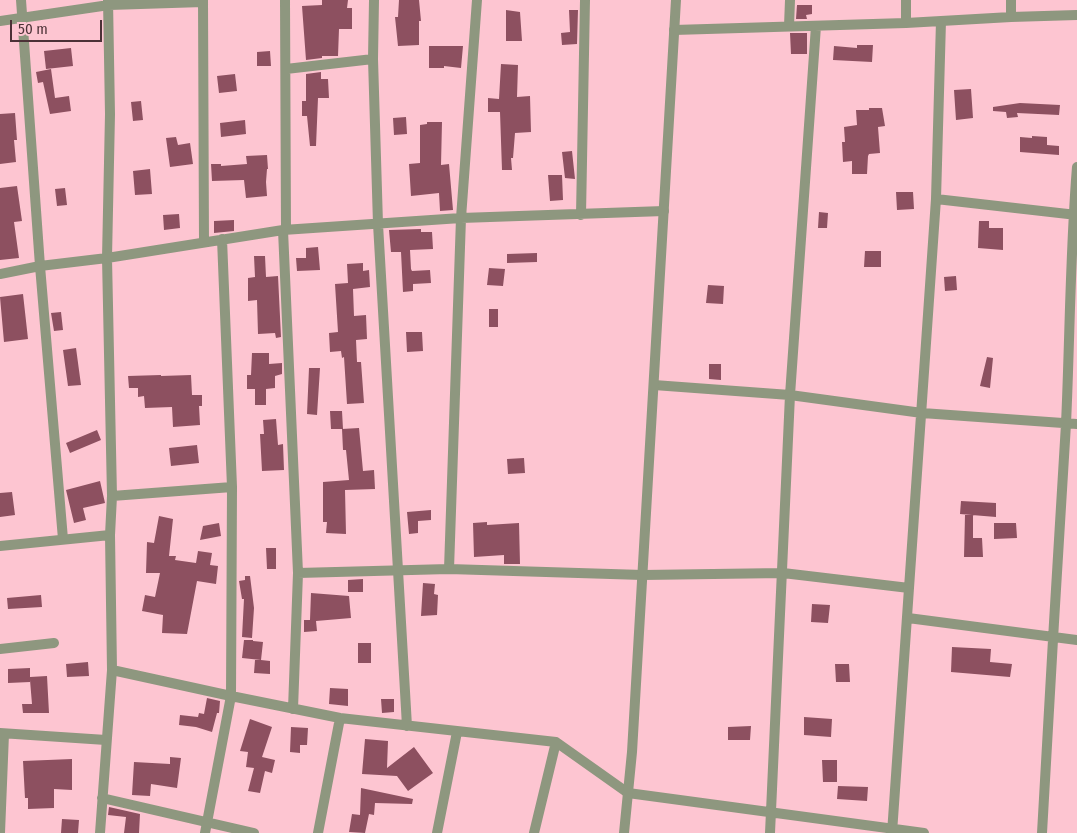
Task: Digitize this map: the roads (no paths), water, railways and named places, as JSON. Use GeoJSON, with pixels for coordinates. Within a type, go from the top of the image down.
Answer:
{"type":"FeatureCollection","features":[{"type":"Feature","properties":{"kind":"street"},"geometry":{"type":"LineString","coordinates":[[21,0],[40,266],[63,539]]}},
{"type":"Feature","properties":{"kind":"street"},"geometry":{"type":"LineString","coordinates":[[285,0],[285,229],[298,573],[293,709]]}},
{"type":"Feature","properties":{"kind":"street"},"geometry":{"type":"LineString","coordinates":[[374,0],[373,59],[378,224],[407,726]]}},
{"type":"Feature","properties":{"kind":"street"},"geometry":{"type":"LineString","coordinates":[[449,569],[460,218],[477,0]]}},
{"type":"Feature","properties":{"kind":"street"},"geometry":{"type":"LineString","coordinates":[[581,214],[585,0]]}},
{"type":"Feature","properties":{"kind":"street"},"geometry":{"type":"LineString","coordinates":[[624,833],[632,752],[676,0]]}},
{"type":"Feature","properties":{"kind":"street"},"geometry":{"type":"LineString","coordinates":[[789,26],[790,0]]}},
{"type":"Feature","properties":{"kind":"street"},"geometry":{"type":"LineString","coordinates":[[906,0],[906,23]]}},
{"type":"Feature","properties":{"kind":"street"},"geometry":{"type":"LineString","coordinates":[[1011,0],[1011,17]]}},
{"type":"Feature","properties":{"kind":"street"},"geometry":{"type":"LineString","coordinates":[[0,21],[109,3],[203,1],[204,242]]}},
{"type":"Feature","properties":{"kind":"street"},"geometry":{"type":"LineString","coordinates":[[100,833],[112,670],[110,535],[112,496],[107,258],[110,114],[109,3]]}},
{"type":"Feature","properties":{"kind":"street"},"geometry":{"type":"LineString","coordinates":[[674,30],[906,23],[1077,15]]}},
{"type":"Feature","properties":{"kind":"street"},"geometry":{"type":"LineString","coordinates":[[893,831],[936,199],[941,20]]}},
{"type":"Feature","properties":{"kind":"street"},"geometry":{"type":"LineString","coordinates":[[770,833],[790,396],[816,26]]}},
{"type":"Feature","properties":{"kind":"street"},"geometry":{"type":"LineString","coordinates":[[286,69],[373,59]]}},
{"type":"Feature","properties":{"kind":"street"},"geometry":{"type":"LineString","coordinates":[[1042,833],[1066,423],[1077,167]]}},
{"type":"Feature","properties":{"kind":"street"},"geometry":{"type":"LineString","coordinates":[[936,199],[1075,215]]}},
{"type":"Feature","properties":{"kind":"street"},"geometry":{"type":"LineString","coordinates":[[0,274],[40,266],[107,258],[285,229],[460,218],[664,211]]}},
{"type":"Feature","properties":{"kind":"street"},"geometry":{"type":"LineString","coordinates":[[205,833],[231,696],[232,487],[222,239]]}},
{"type":"Feature","properties":{"kind":"street"},"geometry":{"type":"LineString","coordinates":[[654,385],[790,396],[922,413],[1077,424]]}},
{"type":"Feature","properties":{"kind":"street"},"geometry":{"type":"LineString","coordinates":[[112,496],[232,487]]}},
{"type":"Feature","properties":{"kind":"street"},"geometry":{"type":"LineString","coordinates":[[0,546],[110,535]]}},
{"type":"Feature","properties":{"kind":"street"},"geometry":{"type":"LineString","coordinates":[[298,573],[449,569],[643,575],[783,573],[909,588]]}},
{"type":"Feature","properties":{"kind":"street"},"geometry":{"type":"LineString","coordinates":[[908,618],[1077,640]]}},
{"type":"Feature","properties":{"kind":"street"},"geometry":{"type":"LineString","coordinates":[[0,649],[54,644]]}},
{"type":"Feature","properties":{"kind":"street"},"geometry":{"type":"LineString","coordinates":[[112,670],[340,718],[556,742],[628,793],[772,812],[893,831],[924,833]]}},
{"type":"Feature","properties":{"kind":"street"},"geometry":{"type":"LineString","coordinates":[[318,833],[340,718]]}},
{"type":"Feature","properties":{"kind":"street"},"geometry":{"type":"LineString","coordinates":[[437,833],[457,732]]}},
{"type":"Feature","properties":{"kind":"street"},"geometry":{"type":"LineString","coordinates":[[0,833],[2,734],[106,740]]}},
{"type":"Feature","properties":{"kind":"street"},"geometry":{"type":"LineString","coordinates":[[534,833],[556,742]]}},
{"type":"Feature","properties":{"kind":"street"},"geometry":{"type":"LineString","coordinates":[[102,798],[254,833]]}}]}
